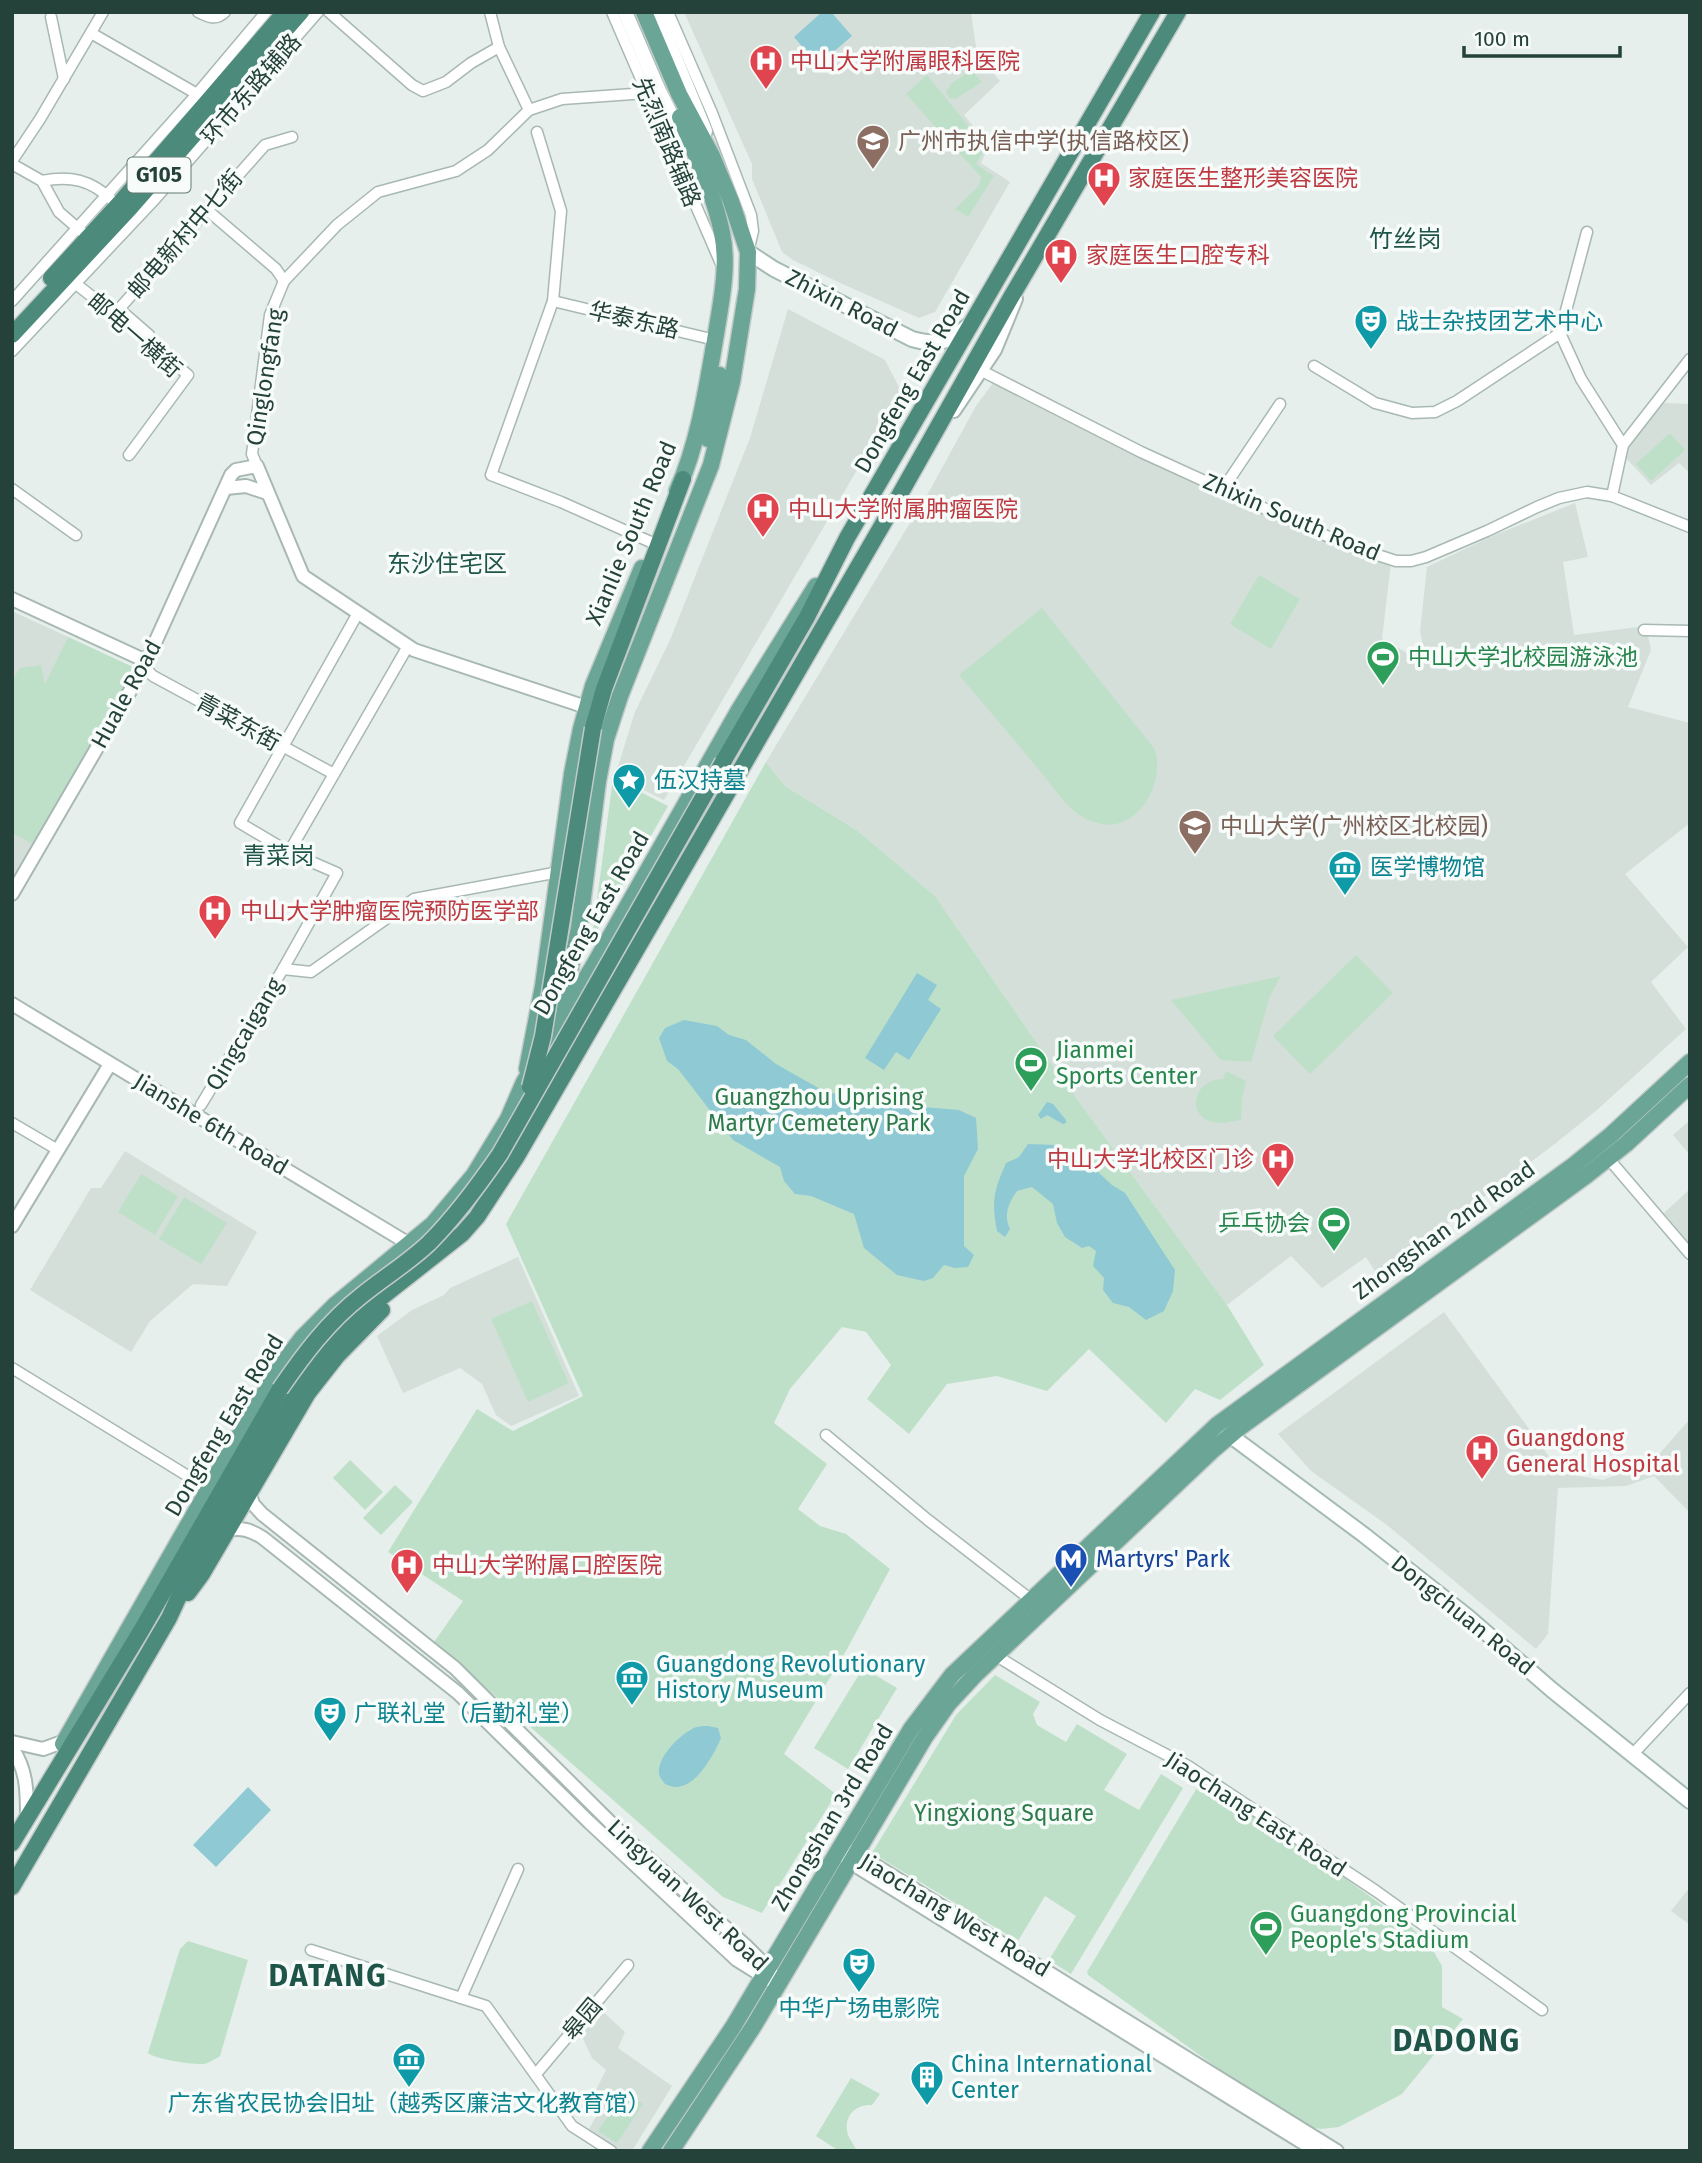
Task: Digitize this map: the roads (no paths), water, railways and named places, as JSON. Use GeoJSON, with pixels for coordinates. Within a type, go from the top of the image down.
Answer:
{"type":"FeatureCollection","features":[{"type":"Feature","properties":{"kind":"highway","name":"G105"},"geometry":{"type":"LineString","coordinates":[[12,319],[270,16],[285,12]]}},
{"type":"Feature","properties":{"kind":"highway","name":"G105"},"geometry":{"type":"LineString","coordinates":[[12,335],[154,181],[301,12]]}},
{"type":"Feature","properties":{"kind":"highway","name":"Dongfeng East Road"},"geometry":{"type":"LineString","coordinates":[[847,538],[1152,12]]}},
{"type":"Feature","properties":{"kind":"highway","name":"Dongfeng East Road"},"geometry":{"type":"LineString","coordinates":[[12,1886],[169,1618],[198,1556],[313,1366],[368,1308],[452,1244],[477,1217],[528,1136],[1178,12]]}},
{"type":"Feature","properties":{"kind":"highway"},"geometry":{"type":"LineString","coordinates":[[523,1113],[543,1036],[593,727],[604,689],[683,479]]}},
{"type":"Feature","properties":{"kind":"highway"},"geometry":{"type":"LineString","coordinates":[[523,1113],[807,617],[847,538]]}},
{"type":"Feature","properties":{"kind":"highway","name":"Dongfeng East Road"},"geometry":{"type":"LineString","coordinates":[[169,1618],[202,1574],[303,1402],[344,1348],[411,1284],[456,1253],[485,1224],[510,1185],[587,1038]]}},
{"type":"Feature","properties":{"kind":"highway","name":"Dongfeng East Road"},"geometry":{"type":"LineString","coordinates":[[12,1843],[135,1643],[280,1389],[302,1357],[328,1326],[427,1244],[449,1222],[500,1154],[523,1113]]}},
{"type":"Feature","properties":{"kind":"main road"},"geometry":{"type":"LineString","coordinates":[[625,12],[672,120],[686,144],[695,153]]}},
{"type":"Feature","properties":{"kind":"main road","name":"Xianlie South Road"},"geometry":{"type":"LineString","coordinates":[[528,1136],[538,1110],[558,1027],[580,916],[606,739],[620,696],[711,465],[727,407],[747,289],[748,252],[731,201],[712,156],[635,12]]}},
{"type":"Feature","properties":{"kind":"main road","name":"Xianlie South Road"},"geometry":{"type":"LineString","coordinates":[[524,1082],[539,1008],[572,774],[586,708],[603,659],[683,479],[702,407],[715,340],[724,271],[722,233],[652,41],[644,12]]}},
{"type":"Feature","properties":{"kind":"main road"},"geometry":{"type":"LineString","coordinates":[[656,12],[698,113],[712,156]]}},
{"type":"Feature","properties":{"kind":"main road","name":"Xianlie South Road"},"geometry":{"type":"LineString","coordinates":[[682,543],[712,421],[727,333],[734,261],[729,218],[693,124]]}},
{"type":"Feature","properties":{"kind":"main road","name":"Zhixin Road"},"geometry":{"type":"LineString","coordinates":[[748,252],[774,269],[912,339],[934,343],[949,341],[974,320]]}},
{"type":"Feature","properties":{"kind":"main road","name":"Dongfeng East Road"},"geometry":{"type":"LineString","coordinates":[[27,1819],[40,1784],[261,1398],[302,1339],[348,1293],[443,1215],[474,1175],[508,1119],[524,1082],[739,709],[847,538]]}},
{"type":"Feature","properties":{"kind":"main road"},"geometry":{"type":"LineString","coordinates":[[553,915],[558,922],[571,924],[580,916]]}},
{"type":"Feature","properties":{"kind":"main road","name":"Zhongshan 2nd Road"},"geometry":{"type":"LineString","coordinates":[[1230,1436],[1569,1178],[1690,1062]]}},
{"type":"Feature","properties":{"kind":"main road","name":"Zhongshan 2nd Road"},"geometry":{"type":"LineString","coordinates":[[1217,1425],[1569,1178],[1608,1158],[1690,1085]]}},
{"type":"Feature","properties":{"kind":"main road","name":"Dongchuan Road"},"geometry":{"type":"LineString","coordinates":[[1217,1425],[1364,1535],[1690,1801]]}},
{"type":"Feature","properties":{"kind":"main road","name":"Zhongshan 3rd Road"},"geometry":{"type":"LineString","coordinates":[[650,2151],[733,2027],[911,1728],[937,1692],[962,1663],[1217,1425]]}},
{"type":"Feature","properties":{"kind":"main road","name":"Zhongshan 3rd Road"},"geometry":{"type":"LineString","coordinates":[[671,2151],[779,1984],[940,1714],[995,1655],[1230,1436]]}},
{"type":"Feature","properties":{"kind":"street"},"geometry":{"type":"LineString","coordinates":[[12,301],[83,233],[59,212],[42,181],[12,163],[103,12]]}},
{"type":"Feature","properties":{"kind":"street"},"geometry":{"type":"LineString","coordinates":[[198,12],[209,18],[220,17],[225,12]]}},
{"type":"Feature","properties":{"kind":"street","name":"环市东路辅路"},"geometry":{"type":"LineString","coordinates":[[12,351],[155,199],[318,12]]}},
{"type":"Feature","properties":{"kind":"street"},"geometry":{"type":"LineString","coordinates":[[328,12],[412,85],[424,90],[446,82],[499,47]]}},
{"type":"Feature","properties":{"kind":"street"},"geometry":{"type":"LineString","coordinates":[[490,12],[499,47],[529,110]]}},
{"type":"Feature","properties":{"kind":"street","name":"先烈南路辅路"},"geometry":{"type":"LineString","coordinates":[[612,12],[724,271]]}},
{"type":"Feature","properties":{"kind":"street"},"geometry":{"type":"LineString","coordinates":[[668,12],[717,125],[751,215],[754,231],[748,252]]}},
{"type":"Feature","properties":{"kind":"street","name":"环市东路辅路"},"geometry":{"type":"LineString","coordinates":[[113,201],[198,94],[270,16]]}},
{"type":"Feature","properties":{"kind":"street"},"geometry":{"type":"LineString","coordinates":[[51,17],[64,79]]}},
{"type":"Feature","properties":{"kind":"street"},"geometry":{"type":"LineString","coordinates":[[91,33],[198,94]]}},
{"type":"Feature","properties":{"kind":"street","name":"Qinglongfang"},"geometry":{"type":"LineString","coordinates":[[586,708],[408,646],[303,576],[253,454],[270,315],[284,281],[337,225],[378,192],[456,171],[488,150],[529,110],[562,99],[647,93]]}},
{"type":"Feature","properties":{"kind":"street"},"geometry":{"type":"LineString","coordinates":[[537,132],[561,211],[553,301],[491,475],[561,502],[653,543]]}},
{"type":"Feature","properties":{"kind":"street","name":"邮电新村中七街"},"geometry":{"type":"LineString","coordinates":[[151,344],[149,335],[119,309],[265,145],[292,137]]}},
{"type":"Feature","properties":{"kind":"street"},"geometry":{"type":"LineString","coordinates":[[42,181],[73,178],[83,181],[113,201]]}},
{"type":"Feature","properties":{"kind":"street"},"geometry":{"type":"LineString","coordinates":[[206,209],[276,269],[284,281]]}},
{"type":"Feature","properties":{"kind":"street"},"geometry":{"type":"LineString","coordinates":[[1587,232],[1560,333],[1581,379],[1623,445]]}},
{"type":"Feature","properties":{"kind":"street"},"geometry":{"type":"LineString","coordinates":[[915,465],[982,371],[1000,341],[1024,275]]}},
{"type":"Feature","properties":{"kind":"street","name":"邮电一横街"},"geometry":{"type":"LineString","coordinates":[[76,284],[188,375],[129,455]]}},
{"type":"Feature","properties":{"kind":"street","name":"华泰东路"},"geometry":{"type":"LineString","coordinates":[[553,301],[715,340]]}},
{"type":"Feature","properties":{"kind":"street"},"geometry":{"type":"LineString","coordinates":[[1314,366],[1375,403],[1412,413],[1435,412],[1457,401],[1560,333]]}},
{"type":"Feature","properties":{"kind":"street"},"geometry":{"type":"LineString","coordinates":[[1612,496],[1623,445],[1690,359]]}},
{"type":"Feature","properties":{"kind":"street","name":"Zhixin South Road"},"geometry":{"type":"LineString","coordinates":[[982,371],[1141,452],[1353,547],[1403,561],[1419,559],[1441,551],[1559,498],[1587,492],[1612,496],[1690,527]]}},
{"type":"Feature","properties":{"kind":"street"},"geometry":{"type":"LineString","coordinates":[[1223,489],[1280,404]]}},
{"type":"Feature","properties":{"kind":"street","name":"Huale Road"},"geometry":{"type":"LineString","coordinates":[[12,894],[145,664],[231,475],[236,470],[257,466]]}},
{"type":"Feature","properties":{"kind":"street"},"geometry":{"type":"LineString","coordinates":[[226,488],[246,486],[267,493]]}},
{"type":"Feature","properties":{"kind":"street"},"geometry":{"type":"LineString","coordinates":[[12,489],[76,535]]}},
{"type":"Feature","properties":{"kind":"street"},"geometry":{"type":"LineString","coordinates":[[12,599],[145,664]]}},
{"type":"Feature","properties":{"kind":"street"},"geometry":{"type":"LineString","coordinates":[[283,969],[337,873],[289,852],[240,823],[358,613]]}},
{"type":"Feature","properties":{"kind":"street"},"geometry":{"type":"LineString","coordinates":[[1644,631],[1690,631]]}},
{"type":"Feature","properties":{"kind":"street"},"geometry":{"type":"LineString","coordinates":[[289,852],[408,646]]}},
{"type":"Feature","properties":{"kind":"street","name":"青菜东街"},"geometry":{"type":"LineString","coordinates":[[145,664],[153,676],[334,774]]}},
{"type":"Feature","properties":{"kind":"street","name":"Qingcaigang"},"geometry":{"type":"LineString","coordinates":[[201,1105],[283,969],[312,972],[414,899],[559,872]]}},
{"type":"Feature","properties":{"kind":"street","name":"Jianshe 6th Road"},"geometry":{"type":"LineString","coordinates":[[12,1004],[409,1245]]}},
{"type":"Feature","properties":{"kind":"street"},"geometry":{"type":"LineString","coordinates":[[12,1226],[110,1065]]}},
{"type":"Feature","properties":{"kind":"street"},"geometry":{"type":"LineString","coordinates":[[12,1123],[58,1150]]}},
{"type":"Feature","properties":{"kind":"street"},"geometry":{"type":"LineString","coordinates":[[1608,1158],[1690,1254]]}},
{"type":"Feature","properties":{"kind":"street"},"geometry":{"type":"LineString","coordinates":[[409,1245],[439,1248],[452,1244]]}},
{"type":"Feature","properties":{"kind":"street"},"geometry":{"type":"LineString","coordinates":[[12,1368],[209,1489]]}},
{"type":"Feature","properties":{"kind":"street"},"geometry":{"type":"LineString","coordinates":[[826,1435],[928,1520],[1030,1599]]}},
{"type":"Feature","properties":{"kind":"street","name":"Lingyuan West Road"},"geometry":{"type":"LineString","coordinates":[[249,1492],[253,1504],[270,1520],[455,1668],[779,1984]]}},
{"type":"Feature","properties":{"kind":"street"},"geometry":{"type":"LineString","coordinates":[[260,1536],[262,1523],[270,1520]]}},
{"type":"Feature","properties":{"kind":"street","name":"Lingyuan West Road"},"geometry":{"type":"LineString","coordinates":[[227,1530],[237,1528],[260,1536],[453,1689],[737,1959],[765,1973]]}},
{"type":"Feature","properties":{"kind":"street","name":"Jiaochang East Road"},"geometry":{"type":"LineString","coordinates":[[995,1655],[1100,1720],[1188,1766],[1376,1891],[1542,2010]]}},
{"type":"Feature","properties":{"kind":"street"},"geometry":{"type":"LineString","coordinates":[[453,1689],[455,1668]]}},
{"type":"Feature","properties":{"kind":"street"},"geometry":{"type":"LineString","coordinates":[[1632,1755],[1690,1693]]}},
{"type":"Feature","properties":{"kind":"street"},"geometry":{"type":"LineString","coordinates":[[12,1742],[33,1749],[43,1749],[65,1741]]}},
{"type":"Feature","properties":{"kind":"street"},"geometry":{"type":"LineString","coordinates":[[12,1748],[24,1768],[27,1819]]}},
{"type":"Feature","properties":{"kind":"street","name":"Jiaochang West Road"},"geometry":{"type":"LineString","coordinates":[[838,1849],[1337,2151]]}},
{"type":"Feature","properties":{"kind":"street","name":"Jiaochang West Road"},"geometry":{"type":"LineString","coordinates":[[854,1858],[1316,2151]]}},
{"type":"Feature","properties":{"kind":"street"},"geometry":{"type":"LineString","coordinates":[[461,1998],[518,1869]]}},
{"type":"Feature","properties":{"kind":"street"},"geometry":{"type":"LineString","coordinates":[[311,1950],[486,2006],[572,2126],[611,2151]]}},
{"type":"Feature","properties":{"kind":"street","name":"皋园"},"geometry":{"type":"LineString","coordinates":[[536,2074],[628,1965]]}},
{"type":"Feature","properties":{"kind":"water"},"geometry":{"type":"Polygon","coordinates":[[[822,12],[831,12],[852,36],[818,65],[794,37],[822,12]]]}},
{"type":"Feature","properties":{"kind":"water"},"geometry":{"type":"Polygon","coordinates":[[[917,973],[937,985],[928,1000],[941,1009],[909,1060],[896,1052],[884,1070],[865,1058],[917,973]]]}},
{"type":"Feature","properties":{"kind":"water"},"geometry":{"type":"Polygon","coordinates":[[[684,1020],[717,1026],[729,1035],[746,1040],[776,1064],[822,1090],[863,1102],[959,1110],[976,1118],[978,1149],[964,1176],[964,1246],[974,1255],[968,1267],[944,1265],[933,1278],[924,1281],[897,1275],[864,1248],[854,1214],[811,1196],[795,1194],[784,1181],[780,1167],[733,1140],[678,1069],[667,1061],[659,1038],[665,1028],[684,1020]]]}},
{"type":"Feature","properties":{"kind":"water"},"geometry":{"type":"Polygon","coordinates":[[[1047,1102],[1053,1104],[1066,1123],[1047,1115],[1041,1119],[1038,1115],[1047,1102]]]}},
{"type":"Feature","properties":{"kind":"water"},"geometry":{"type":"Polygon","coordinates":[[[1028,1144],[1056,1145],[1084,1159],[1112,1185],[1125,1193],[1175,1270],[1173,1291],[1164,1311],[1146,1320],[1129,1307],[1113,1303],[1103,1290],[1104,1278],[1093,1266],[1096,1251],[1089,1246],[1082,1248],[1065,1237],[1057,1223],[1053,1204],[1032,1187],[1017,1191],[1012,1200],[1007,1214],[1010,1229],[1005,1237],[997,1231],[994,1203],[999,1181],[1006,1163],[1019,1157],[1028,1144]]]}},
{"type":"Feature","properties":{"kind":"water"},"geometry":{"type":"Polygon","coordinates":[[[696,1727],[718,1728],[721,1738],[704,1768],[684,1786],[665,1784],[659,1774],[659,1767],[665,1754],[687,1732],[696,1727]]]}},
{"type":"Feature","properties":{"kind":"water"},"geometry":{"type":"Polygon","coordinates":[[[248,1787],[271,1810],[216,1867],[193,1845],[248,1787]]]}},
{"type":"Feature","properties":{"kind":"place","name":"中山大学附属眼科医院"},"geometry":{"type":"Point","coordinates":[766,91]}},
{"type":"Feature","properties":{"kind":"place","name":"广州市执信中学(执信路校区)"},"geometry":{"type":"Point","coordinates":[873,171]}},
{"type":"Feature","properties":{"kind":"place","name":"家庭医生整形美容医院"},"geometry":{"type":"Point","coordinates":[1104,208]}},
{"type":"Feature","properties":{"kind":"place","name":"家庭医生口腔专科"},"geometry":{"type":"Point","coordinates":[1061,285]}},
{"type":"Feature","properties":{"kind":"place","name":"战士杂技团艺术中心"},"geometry":{"type":"Point","coordinates":[1371,351]}},
{"type":"Feature","properties":{"kind":"place","name":"中山大学附属肿瘤医院"},"geometry":{"type":"Point","coordinates":[763,539]}},
{"type":"Feature","properties":{"kind":"place","name":"中山大学北校园游泳池"},"geometry":{"type":"Point","coordinates":[1383,687]}},
{"type":"Feature","properties":{"kind":"place","name":"伍汉持墓"},"geometry":{"type":"Point","coordinates":[629,810]}},
{"type":"Feature","properties":{"kind":"place","name":"中山大学(广州校区北校园)"},"geometry":{"type":"Point","coordinates":[1195,856]}},
{"type":"Feature","properties":{"kind":"place","name":"医学博物馆"},"geometry":{"type":"Point","coordinates":[1345,897]}},
{"type":"Feature","properties":{"kind":"place","name":"中山大学肿瘤医院预防医学部"},"geometry":{"type":"Point","coordinates":[215,941]}},
{"type":"Feature","properties":{"kind":"place","name":"Jianmei Sports Center"},"geometry":{"type":"Point","coordinates":[1031,1093]}},
{"type":"Feature","properties":{"kind":"place","name":"中山大学北校区门诊"},"geometry":{"type":"Point","coordinates":[1278,1189]}},
{"type":"Feature","properties":{"kind":"place","name":"乒乓协会"},"geometry":{"type":"Point","coordinates":[1334,1253]}},
{"type":"Feature","properties":{"kind":"place","name":"Guangdong General Hospital"},"geometry":{"type":"Point","coordinates":[1482,1481]}},
{"type":"Feature","properties":{"kind":"place","name":"Martyrs' Park"},"geometry":{"type":"Point","coordinates":[1071,1589]}},
{"type":"Feature","properties":{"kind":"place","name":"中山大学附属口腔医院"},"geometry":{"type":"Point","coordinates":[407,1595]}},
{"type":"Feature","properties":{"kind":"place","name":"Guangdong Revolutionary History Museum"},"geometry":{"type":"Point","coordinates":[632,1707]}},
{"type":"Feature","properties":{"kind":"place","name":"广联礼堂（后勤礼堂）"},"geometry":{"type":"Point","coordinates":[330,1743]}},
{"type":"Feature","properties":{"kind":"place","name":"Guangdong Provincial People's Stadium"},"geometry":{"type":"Point","coordinates":[1266,1957]}},
{"type":"Feature","properties":{"kind":"place","name":"中华广场电影院"},"geometry":{"type":"Point","coordinates":[859,1994]}},
{"type":"Feature","properties":{"kind":"place","name":"广东省农民协会旧址（越秀区廉洁文化教育馆）"},"geometry":{"type":"Point","coordinates":[409,2089]}},
{"type":"Feature","properties":{"kind":"place","name":"China International Center"},"geometry":{"type":"Point","coordinates":[927,2107]}},
{"type":"Feature","properties":{"kind":"district","name":"竹丝岗"},"geometry":{"type":"Point","coordinates":[1405,239]}},
{"type":"Feature","properties":{"kind":"district","name":"东沙住宅区"},"geometry":{"type":"Point","coordinates":[447,564]}},
{"type":"Feature","properties":{"kind":"district","name":"青菜岗"},"geometry":{"type":"Point","coordinates":[278,856]}},
{"type":"Feature","properties":{"kind":"district","name":"DATANG"},"geometry":{"type":"Point","coordinates":[328,1976]}},
{"type":"Feature","properties":{"kind":"district","name":"DADONG"},"geometry":{"type":"Point","coordinates":[1457,2041]}},
{"type":"Feature","properties":{"kind":"park label","name":"Guangzhou Uprising Martyr Cemetery Park"},"geometry":{"type":"Point","coordinates":[819,1110]}},
{"type":"Feature","properties":{"kind":"park label","name":"Yingxiong Square"},"geometry":{"type":"Point","coordinates":[1004,1813]}}]}
